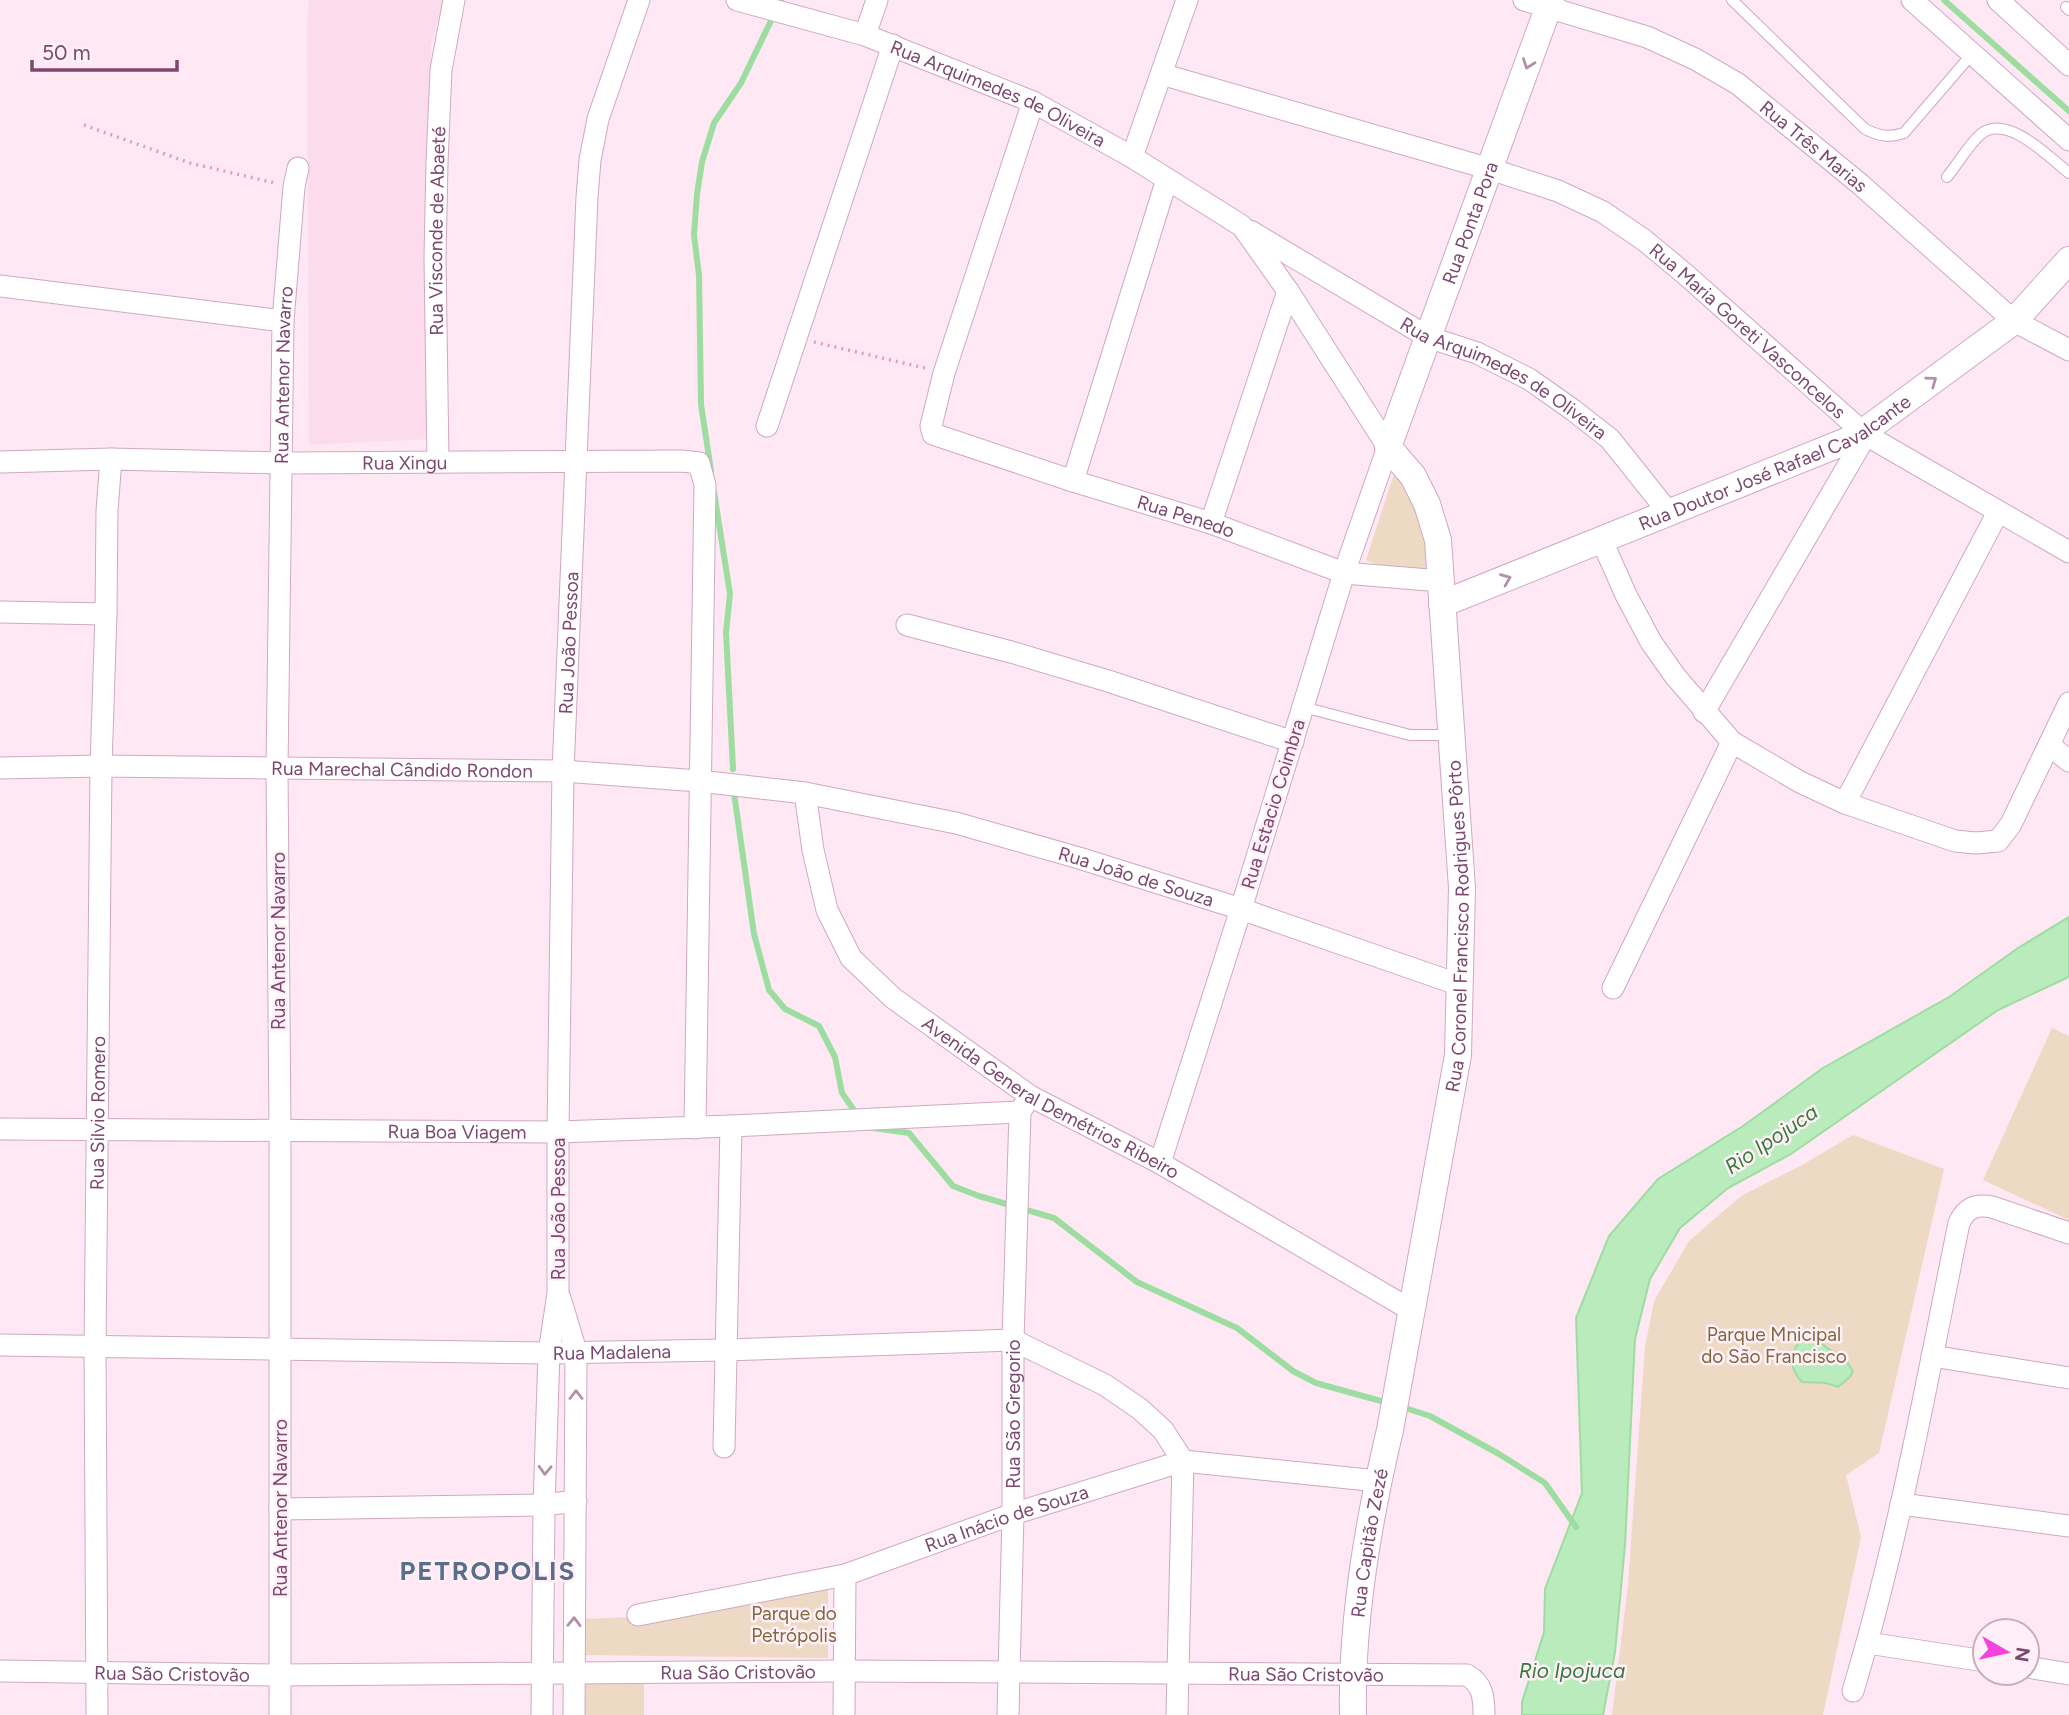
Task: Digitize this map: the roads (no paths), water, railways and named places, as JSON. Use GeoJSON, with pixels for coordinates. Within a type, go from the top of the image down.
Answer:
{"type":"FeatureCollection","features":[{"type":"Feature","properties":{"kind":"street","name":"Rua Visconde de Abaeté"},"geometry":{"type":"LineString","coordinates":[[438,462],[435,258],[437,163],[441,70],[454,0]]}},
{"type":"Feature","properties":{"kind":"street","name":"Rua João Pessoa"},"geometry":{"type":"LineString","coordinates":[[542,1715],[549,1353],[558,1293],[563,771],[590,160],[598,119],[639,0]]}},
{"type":"Feature","properties":{"kind":"street","name":"Rua Arquimedes de Oliveira"},"geometry":{"type":"LineString","coordinates":[[737,0],[865,35],[1033,102],[1132,157],[1428,337],[1478,353],[1530,379],[1610,439],[1669,513]]}},
{"type":"Feature","properties":{"kind":"street"},"geometry":{"type":"LineString","coordinates":[[865,35],[877,0]]}},
{"type":"Feature","properties":{"kind":"street"},"geometry":{"type":"LineString","coordinates":[[1132,157],[1187,0]]}},
{"type":"Feature","properties":{"kind":"street"},"geometry":{"type":"LineString","coordinates":[[1912,0],[2069,140]]}},
{"type":"Feature","properties":{"kind":"street"},"geometry":{"type":"LineString","coordinates":[[1998,0],[2069,65]]}},
{"type":"Feature","properties":{"kind":"street","name":"Rua Ponta Pora"},"geometry":{"type":"LineString","coordinates":[[1388,447],[1490,169],[1541,2]]}},
{"type":"Feature","properties":{"kind":"street","name":"Rua Três Marias"},"geometry":{"type":"LineString","coordinates":[[1541,2],[1647,37],[1738,83],[1860,184],[2014,321],[2069,350]]}},
{"type":"Feature","properties":{"kind":"street"},"geometry":{"type":"LineString","coordinates":[[767,426],[893,45]]}},
{"type":"Feature","properties":{"kind":"street","name":"Rua Maria Goreti Vasconcelos"},"geometry":{"type":"LineString","coordinates":[[1161,74],[1490,169],[1558,191],[1603,212],[1644,240],[1864,433],[2069,552]]}},
{"type":"Feature","properties":{"kind":"street","name":"Rua Penedo"},"geometry":{"type":"LineString","coordinates":[[1033,102],[944,373],[931,426],[933,434],[1073,481],[1212,523],[1343,573],[1442,592]]}},
{"type":"Feature","properties":{"kind":"street","name":"Rua Antenor Navarro"},"geometry":{"type":"LineString","coordinates":[[280,1715],[277,769],[283,321],[296,177]]}},
{"type":"Feature","properties":{"kind":"street"},"geometry":{"type":"LineString","coordinates":[[1073,481],[1167,179]]}},
{"type":"Feature","properties":{"kind":"street","name":"Rua Arquimedes de Oliveira"},"geometry":{"type":"LineString","coordinates":[[1242,226],[1288,291],[1388,447]]}},
{"type":"Feature","properties":{"kind":"street","name":"Rua Doutor José Rafael Cavalcante"},"geometry":{"type":"LineString","coordinates":[[1442,592],[1602,541],[1864,433],[2014,321],[2069,260]]}},
{"type":"Feature","properties":{"kind":"street"},"geometry":{"type":"LineString","coordinates":[[0,286],[283,321]]}},
{"type":"Feature","properties":{"kind":"street"},"geometry":{"type":"LineString","coordinates":[[1212,523],[1288,291]]}},
{"type":"Feature","properties":{"kind":"street"},"geometry":{"type":"LineString","coordinates":[[1704,712],[1864,433]]}},
{"type":"Feature","properties":{"kind":"street","name":"Rua Estacio Coimbra"},"geometry":{"type":"LineString","coordinates":[[1160,1163],[1293,742],[1343,573],[1388,447]]}},
{"type":"Feature","properties":{"kind":"street","name":"Rua Coronel Francisco Rodrigues Pôrto"},"geometry":{"type":"LineString","coordinates":[[1388,447],[1413,476],[1427,504],[1438,540],[1462,888],[1458,1055],[1400,1373]]}},
{"type":"Feature","properties":{"kind":"street","name":"Rua Xingu"},"geometry":{"type":"LineString","coordinates":[[0,462],[111,459],[282,463],[699,463],[705,485],[699,781]]}},
{"type":"Feature","properties":{"kind":"street","name":"Rua Silvio Romero"},"geometry":{"type":"LineString","coordinates":[[97,1715],[95,1347],[101,766],[107,510],[111,459]]}},
{"type":"Feature","properties":{"kind":"street"},"geometry":{"type":"LineString","coordinates":[[1844,803],[1998,512]]}},
{"type":"Feature","properties":{"kind":"street"},"geometry":{"type":"LineString","coordinates":[[1602,541],[1651,642],[1675,676],[1731,742],[1789,776],[1844,803],[1955,841],[1998,841],[2011,824],[2069,703]]}},
{"type":"Feature","properties":{"kind":"street"},"geometry":{"type":"LineString","coordinates":[[0,612],[106,614]]}},
{"type":"Feature","properties":{"kind":"street"},"geometry":{"type":"LineString","coordinates":[[907,625],[1096,677],[1293,742]]}},
{"type":"Feature","properties":{"kind":"street"},"geometry":{"type":"LineString","coordinates":[[1613,988],[1731,742]]}},
{"type":"Feature","properties":{"kind":"street"},"geometry":{"type":"LineString","coordinates":[[2049,745],[2069,761]]}},
{"type":"Feature","properties":{"kind":"street","name":"Rua Marechal Cândido Rondon"},"geometry":{"type":"LineString","coordinates":[[0,768],[101,766],[563,771],[699,781],[806,793]]}},
{"type":"Feature","properties":{"kind":"street"},"geometry":{"type":"LineString","coordinates":[[695,1128],[699,781]]}},
{"type":"Feature","properties":{"kind":"street","name":"Rua João de Souza"},"geometry":{"type":"LineString","coordinates":[[806,793],[956,822],[1241,909],[1460,985]]}},
{"type":"Feature","properties":{"kind":"street","name":"Avenida General Demétrios Ribeiro"},"geometry":{"type":"LineString","coordinates":[[806,793],[813,850],[827,910],[851,958],[893,998],[1025,1104],[1160,1163],[1411,1310]]}},
{"type":"Feature","properties":{"kind":"street","name":"Rua Boa Viagem"},"geometry":{"type":"LineString","coordinates":[[0,1129],[558,1132],[875,1119],[1025,1104]]}},
{"type":"Feature","properties":{"kind":"street","name":"Rua São Gregorio"},"geometry":{"type":"LineString","coordinates":[[1008,1715],[1016,1221],[1025,1104]]}},
{"type":"Feature","properties":{"kind":"street"},"geometry":{"type":"LineString","coordinates":[[724,1447],[731,1126]]}},
{"type":"Feature","properties":{"kind":"street"},"geometry":{"type":"LineString","coordinates":[[1853,1691],[1868,1643],[1901,1504],[1959,1223],[1971,1207],[1982,1205],[2069,1233]]}},
{"type":"Feature","properties":{"kind":"street","name":"Rua João Pessoa"},"geometry":{"type":"LineString","coordinates":[[558,1293],[576,1351],[574,1715]]}},
{"type":"Feature","properties":{"kind":"street","name":"Rua Madalena"},"geometry":{"type":"LineString","coordinates":[[0,1345],[549,1353],[1013,1340],[1105,1385],[1140,1409],[1163,1430],[1183,1461]]}},
{"type":"Feature","properties":{"kind":"street"},"geometry":{"type":"LineString","coordinates":[[1932,1356],[2069,1378]]}},
{"type":"Feature","properties":{"kind":"street","name":"Rua Capitão Zezé"},"geometry":{"type":"LineString","coordinates":[[1353,1715],[1352,1673],[1378,1481],[1400,1373]]}},
{"type":"Feature","properties":{"kind":"street"},"geometry":{"type":"LineString","coordinates":[[1177,1715],[1183,1461]]}},
{"type":"Feature","properties":{"kind":"street","name":"Rua Inácio de Souza"},"geometry":{"type":"LineString","coordinates":[[638,1615],[845,1576],[1013,1514],[1183,1461],[1378,1481]]}},
{"type":"Feature","properties":{"kind":"street"},"geometry":{"type":"LineString","coordinates":[[280,1509],[544,1505],[576,1501]]}},
{"type":"Feature","properties":{"kind":"street"},"geometry":{"type":"LineString","coordinates":[[1901,1504],[2069,1526]]}},
{"type":"Feature","properties":{"kind":"street"},"geometry":{"type":"LineString","coordinates":[[844,1715],[845,1576]]}},
{"type":"Feature","properties":{"kind":"street"},"geometry":{"type":"LineString","coordinates":[[1868,1643],[1971,1659]]}},
{"type":"Feature","properties":{"kind":"street"},"geometry":{"type":"LineString","coordinates":[[2041,1669],[2069,1674]]}},
{"type":"Feature","properties":{"kind":"street","name":"Rua São Cristovão"},"geometry":{"type":"LineString","coordinates":[[0,1671],[279,1675],[844,1671],[1467,1675],[1475,1680],[1484,1699],[1483,1715]]}},
{"type":"Feature","properties":{"kind":"lane"},"geometry":{"type":"LineString","coordinates":[[1731,0],[1865,129],[1877,135],[1892,137],[1904,133],[1972,54]]}},
{"type":"Feature","properties":{"kind":"lane"},"geometry":{"type":"LineString","coordinates":[[1947,177],[1982,134],[2003,129],[2017,133],[2069,173]]}},
{"type":"Feature","properties":{"kind":"lane"},"geometry":{"type":"LineString","coordinates":[[1303,707],[1410,735],[1450,735]]}},
{"type":"Feature","properties":{"kind":"water","name":"Rio Ipojuca"},"geometry":{"type":"Polygon","coordinates":[[[2069,917],[2069,977],[1998,1010],[1791,1154],[1728,1188],[1680,1228],[1650,1279],[1635,1339],[1625,1545],[1615,1652],[1603,1715],[1522,1715],[1522,1702],[1544,1632],[1545,1589],[1582,1493],[1576,1318],[1609,1236],[1658,1179],[1743,1126],[1823,1068],[1949,997],[2018,948],[2069,917]]]}},
{"type":"Feature","properties":{"kind":"water"},"geometry":{"type":"Polygon","coordinates":[[[1816,1337],[1830,1350],[1841,1353],[1853,1371],[1838,1387],[1826,1383],[1802,1382],[1795,1372],[1792,1357],[1796,1347],[1800,1341],[1816,1337]]]}},
{"type":"Feature","properties":{"kind":"waterway"},"geometry":{"type":"LineString","coordinates":[[711,471],[701,404],[699,275],[694,235],[697,194],[702,162],[714,123],[741,83],[781,0]]}},
{"type":"Feature","properties":{"kind":"waterway"},"geometry":{"type":"LineString","coordinates":[[1944,0],[2069,111]]}},
{"type":"Feature","properties":{"kind":"waterway"},"geometry":{"type":"LineString","coordinates":[[714,492],[730,594],[726,632],[733,769]]}},
{"type":"Feature","properties":{"kind":"waterway"},"geometry":{"type":"LineString","coordinates":[[734,793],[754,934],[769,990],[785,1009],[819,1026],[835,1057],[842,1093],[858,1116]]}},
{"type":"Feature","properties":{"kind":"waterway"},"geometry":{"type":"LineString","coordinates":[[866,1127],[909,1133],[953,1186],[1054,1218],[1137,1282],[1237,1328],[1293,1371],[1316,1383],[1388,1403]]}},
{"type":"Feature","properties":{"kind":"waterway"},"geometry":{"type":"LineString","coordinates":[[1402,1407],[1430,1416],[1545,1483],[1576,1527]]}},
{"type":"Feature","properties":{"kind":"district","name":"PETROPOLIS"},"geometry":{"type":"Point","coordinates":[488,1571]}},
{"type":"Feature","properties":{"kind":"park label","name":"Parque Mnicipal do São Francisco"},"geometry":{"type":"Point","coordinates":[1774,1345]}},
{"type":"Feature","properties":{"kind":"park label","name":"Parque do Petrópolis"},"geometry":{"type":"Point","coordinates":[794,1624]}}]}
